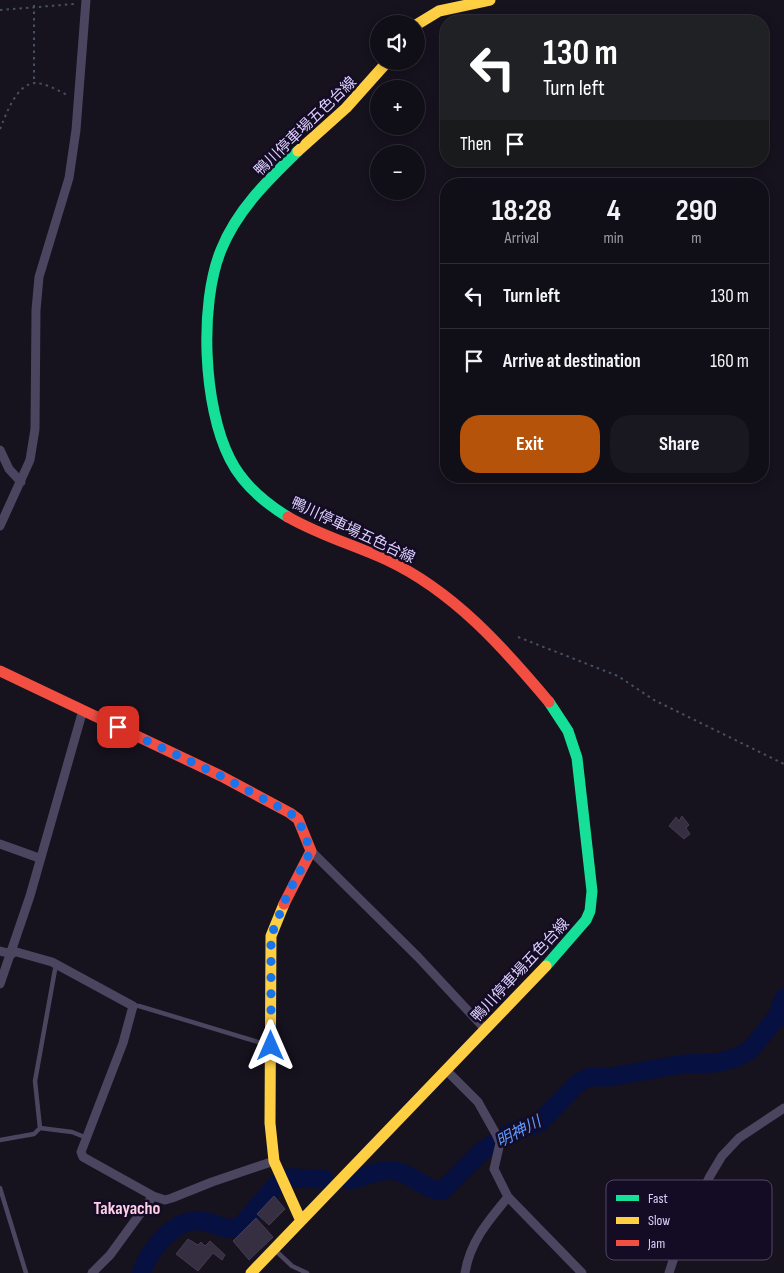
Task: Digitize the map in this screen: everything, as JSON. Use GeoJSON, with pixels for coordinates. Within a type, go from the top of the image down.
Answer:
{"type":"FeatureCollection","features":[{"type":"Feature","properties":{"kind":"main road"},"geometry":{"type":"LineString","coordinates":[[425,20],[439,11],[490,0]]}},
{"type":"Feature","properties":{"kind":"main road","name":"鴨川停車場五色台線"},"geometry":{"type":"LineString","coordinates":[[251,1273],[576,935],[590,911],[588,861],[578,770],[572,739],[564,724],[538,689],[496,640],[468,613],[438,590],[406,570],[287,516],[257,492],[230,461],[222,444],[212,394],[208,319],[213,276],[222,248],[238,218],[250,201],[278,171],[365,90],[381,70]]}},
{"type":"Feature","properties":{"kind":"main road"},"geometry":{"type":"LineString","coordinates":[[0,671],[221,776],[298,819],[311,851],[288,893],[271,936],[270,1123],[274,1161],[301,1222]]}},
{"type":"Feature","properties":{"kind":"street"},"geometry":{"type":"LineString","coordinates":[[0,526],[30,460],[35,429],[36,310],[39,277],[69,178],[78,100],[85,2]]}},
{"type":"Feature","properties":{"kind":"street"},"geometry":{"type":"LineString","coordinates":[[0,450],[9,469],[21,482]]}},
{"type":"Feature","properties":{"kind":"street"},"geometry":{"type":"LineString","coordinates":[[0,984],[12,953],[83,710]]}},
{"type":"Feature","properties":{"kind":"street"},"geometry":{"type":"LineString","coordinates":[[0,844],[39,858]]}},
{"type":"Feature","properties":{"kind":"street"},"geometry":{"type":"LineString","coordinates":[[311,851],[418,957],[485,1029]]}},
{"type":"Feature","properties":{"kind":"street"},"geometry":{"type":"LineString","coordinates":[[0,952],[12,953],[56,964],[132,1006],[123,1043],[81,1152],[84,1157],[153,1196],[165,1200],[274,1161]]}},
{"type":"Feature","properties":{"kind":"street"},"geometry":{"type":"LineString","coordinates":[[446,1070],[478,1102],[496,1134],[500,1144],[494,1169],[508,1197],[582,1273]]}},
{"type":"Feature","properties":{"kind":"street"},"geometry":{"type":"LineString","coordinates":[[708,1180],[722,1156],[740,1138],[784,1108]]}},
{"type":"Feature","properties":{"kind":"street"},"geometry":{"type":"LineString","coordinates":[[92,1273],[110,1255],[153,1196]]}},
{"type":"Feature","properties":{"kind":"street"},"geometry":{"type":"LineString","coordinates":[[465,1273],[471,1248],[480,1231],[508,1197]]}},
{"type":"Feature","properties":{"kind":"street"},"geometry":{"type":"LineString","coordinates":[[669,1273],[673,1260]]}},
{"type":"Feature","properties":{"kind":"lane"},"geometry":{"type":"LineString","coordinates":[[40,1128],[35,1081],[56,964]]}},
{"type":"Feature","properties":{"kind":"lane"},"geometry":{"type":"LineString","coordinates":[[132,1006],[139,1006],[271,1046]]}},
{"type":"Feature","properties":{"kind":"lane"},"geometry":{"type":"LineString","coordinates":[[40,1128],[72,1132],[87,1138]]}},
{"type":"Feature","properties":{"kind":"lane"},"geometry":{"type":"LineString","coordinates":[[0,1140],[34,1134],[40,1128]]}},
{"type":"Feature","properties":{"kind":"lane"},"geometry":{"type":"LineString","coordinates":[[0,1188],[26,1273]]}},
{"type":"Feature","properties":{"kind":"lane"},"geometry":{"type":"LineString","coordinates":[[274,1250],[292,1266],[307,1273]]}},
{"type":"Feature","properties":{"kind":"path"},"geometry":{"type":"LineString","coordinates":[[0,10],[17,10],[34,5],[85,2]]}},
{"type":"Feature","properties":{"kind":"path"},"geometry":{"type":"LineString","coordinates":[[34,5],[34,83]]}},
{"type":"Feature","properties":{"kind":"path"},"geometry":{"type":"LineString","coordinates":[[0,129],[7,112],[22,89],[34,83],[48,86],[78,100]]}},
{"type":"Feature","properties":{"kind":"path"},"geometry":{"type":"LineString","coordinates":[[518,637],[618,676],[662,704],[715,728],[757,752],[784,764]]}},
{"type":"Feature","properties":{"kind":"building"},"geometry":{"type":"Polygon","coordinates":[[[682,816],[689,825],[686,828],[690,834],[684,839],[669,826],[676,817],[679,821],[682,816]]]}},
{"type":"Feature","properties":{"kind":"building"},"geometry":{"type":"Polygon","coordinates":[[[274,1196],[285,1209],[269,1225],[257,1214],[274,1196]]]}},
{"type":"Feature","properties":{"kind":"building"},"geometry":{"type":"Polygon","coordinates":[[[256,1218],[273,1237],[249,1260],[233,1241],[256,1218]]]}},
{"type":"Feature","properties":{"kind":"building"},"geometry":{"type":"Polygon","coordinates":[[[188,1239],[198,1245],[201,1242],[205,1246],[210,1241],[225,1255],[222,1260],[213,1253],[198,1271],[176,1254],[188,1239]]]}},
{"type":"Feature","properties":{"kind":"waterway","name":"明神川"},"geometry":{"type":"LineString","coordinates":[[349,1180],[391,1170],[402,1173],[425,1186],[443,1190],[481,1152],[510,1133],[539,1123],[578,1083],[589,1077],[610,1077],[683,1064],[716,1063],[738,1057],[750,1050],[777,1017],[784,998]]}},
{"type":"Feature","properties":{"kind":"waterway","name":"明神川"},"geometry":{"type":"LineString","coordinates":[[141,1273],[156,1246],[164,1237],[182,1224],[202,1221],[227,1228],[237,1227],[242,1225],[278,1183],[288,1178],[324,1179]]}},
{"type":"Feature","properties":{"kind":"traffic: fast"},"geometry":{"type":"LineString","coordinates":[[288,517],[255,492],[230,459],[221,437],[209,384],[207,326],[209,298],[214,272],[228,235],[254,196],[298,151]]}},
{"type":"Feature","properties":{"kind":"traffic: fast"},"geometry":{"type":"LineString","coordinates":[[546,966],[586,920],[590,911],[592,891],[577,758],[568,731],[549,702]]}},
{"type":"Feature","properties":{"kind":"traffic: slow"},"geometry":{"type":"LineString","coordinates":[[425,20],[439,11],[490,0]]}},
{"type":"Feature","properties":{"kind":"traffic: slow"},"geometry":{"type":"LineString","coordinates":[[298,151],[346,108],[380,70]]}},
{"type":"Feature","properties":{"kind":"traffic: slow"},"geometry":{"type":"LineString","coordinates":[[284,904],[271,936],[270,1123],[274,1161],[301,1221]]}},
{"type":"Feature","properties":{"kind":"traffic: slow"},"geometry":{"type":"LineString","coordinates":[[251,1273],[546,966]]}},
{"type":"Feature","properties":{"kind":"traffic: jam"},"geometry":{"type":"LineString","coordinates":[[288,517],[387,560],[434,588],[455,604],[495,641],[549,702]]}},
{"type":"Feature","properties":{"kind":"traffic: jam"},"geometry":{"type":"LineString","coordinates":[[0,671],[221,776],[298,819],[311,851],[284,904]]}},
{"type":"Feature","properties":{"kind":"district","name":"Takayacho"},"geometry":{"type":"Point","coordinates":[127,1208]}},
{"type":"Feature","properties":{"kind":"route"},"geometry":{"type":"LineString","coordinates":[[118,727],[221,776],[298,819],[311,851],[288,893],[271,936],[271,1046]]}}]}
